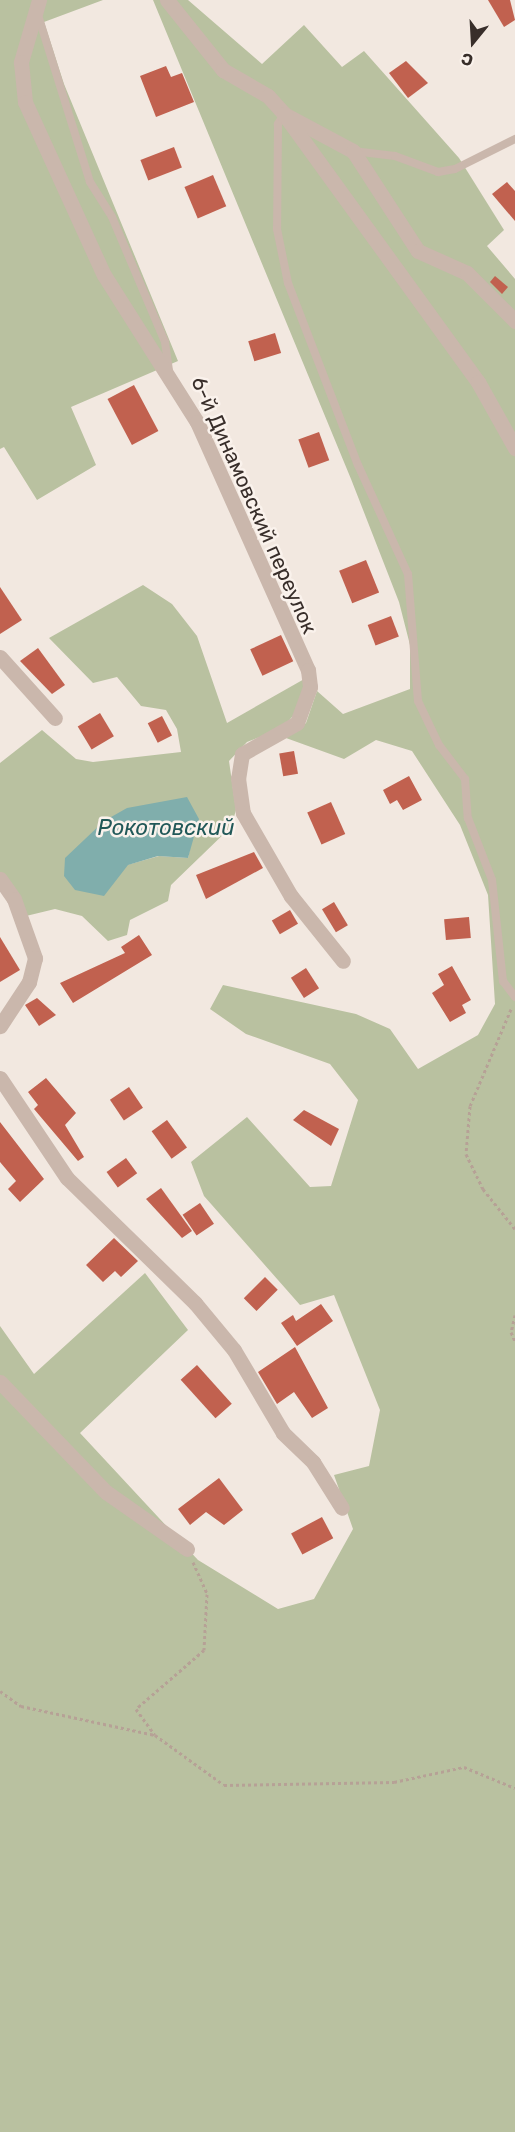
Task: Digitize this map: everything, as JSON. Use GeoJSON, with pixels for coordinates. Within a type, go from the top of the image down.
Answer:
{"type":"FeatureCollection","features":[{"type":"Feature","properties":{"kind":"street"},"geometry":{"type":"LineString","coordinates":[[167,0],[223,70],[268,96],[284,114],[478,382],[515,448]]}},
{"type":"Feature","properties":{"kind":"street","name":"6-й Динамовский переулок"},"geometry":{"type":"LineString","coordinates":[[37,2],[21,62],[25,102],[104,275],[169,370],[308,670],[310,687],[297,723],[242,754],[238,778],[243,813],[291,896],[343,961]]}},
{"type":"Feature","properties":{"kind":"street"},"geometry":{"type":"LineString","coordinates":[[284,114],[353,151],[418,251],[467,273],[515,321]]}},
{"type":"Feature","properties":{"kind":"street"},"geometry":{"type":"LineString","coordinates":[[0,657],[55,718]]}},
{"type":"Feature","properties":{"kind":"street"},"geometry":{"type":"LineString","coordinates":[[0,879],[14,899],[35,958],[29,982],[0,1026]]}},
{"type":"Feature","properties":{"kind":"street"},"geometry":{"type":"LineString","coordinates":[[0,1078],[67,1178],[195,1303],[234,1350],[283,1433],[313,1462],[342,1508]]}},
{"type":"Feature","properties":{"kind":"street"},"geometry":{"type":"LineString","coordinates":[[0,1382],[106,1492],[187,1549]]}},
{"type":"Feature","properties":{"kind":"lane"},"geometry":{"type":"LineString","coordinates":[[37,2],[90,182],[112,217],[165,342],[169,370]]}},
{"type":"Feature","properties":{"kind":"lane"},"geometry":{"type":"LineString","coordinates":[[284,114],[278,124],[276,229],[288,283],[358,465],[408,574],[418,701],[439,745],[465,780],[468,818],[492,880],[503,981],[515,999]]}},
{"type":"Feature","properties":{"kind":"lane"},"geometry":{"type":"LineString","coordinates":[[353,151],[395,156],[438,172],[455,169],[515,139]]}},
{"type":"Feature","properties":{"kind":"path"},"geometry":{"type":"LineString","coordinates":[[515,999],[470,1106],[466,1154],[483,1189],[515,1229]]}},
{"type":"Feature","properties":{"kind":"path"},"geometry":{"type":"LineString","coordinates":[[515,1315],[511,1332],[515,1341]]}},
{"type":"Feature","properties":{"kind":"path"},"geometry":{"type":"LineString","coordinates":[[187,1549],[207,1594],[204,1650],[136,1709],[155,1735],[224,1785],[394,1782],[464,1767],[514,1786]]}},
{"type":"Feature","properties":{"kind":"path"},"geometry":{"type":"LineString","coordinates":[[0,1691],[21,1706],[155,1735]]}},
{"type":"Feature","properties":{"kind":"green space"},"geometry":{"type":"Polygon","coordinates":[[[0,0],[103,0],[44,22],[64,84],[178,361],[71,407],[96,465],[37,500],[4,447],[0,449],[0,0]]]}},
{"type":"Feature","properties":{"kind":"green space"},"geometry":{"type":"Polygon","coordinates":[[[153,0],[188,0],[262,64],[304,25],[342,67],[364,51],[459,158],[504,230],[487,246],[515,279],[515,2132],[0,2132],[0,1326],[34,1374],[145,1273],[188,1330],[80,1433],[198,1560],[278,1609],[314,1599],[353,1529],[334,1475],[369,1466],[380,1410],[334,1295],[300,1305],[204,1196],[191,1162],[247,1117],[310,1187],[331,1186],[358,1100],[330,1064],[246,1034],[210,1009],[223,985],[356,1014],[390,1029],[418,1069],[478,1035],[495,1004],[488,895],[460,825],[412,751],[376,740],[344,759],[286,738],[306,723],[317,691],[343,714],[410,689],[410,645],[399,602],[351,479],[153,0]]]}},
{"type":"Feature","properties":{"kind":"green space"},"geometry":{"type":"Polygon","coordinates":[[[143,585],[172,604],[197,636],[227,723],[306,678],[300,707],[283,728],[247,742],[229,761],[236,810],[231,827],[171,885],[168,901],[130,920],[127,935],[108,941],[82,916],[55,909],[26,916],[0,874],[0,763],[42,730],[76,759],[93,762],[181,752],[177,729],[166,710],[141,706],[117,677],[93,683],[49,638],[143,585]],[[192,839],[127,865],[159,856],[188,858],[192,839]]]}},
{"type":"Feature","properties":{"kind":"water","name":"Рокотовский"},"geometry":{"type":"Polygon","coordinates":[[[187,797],[199,819],[188,858],[158,856],[128,865],[104,896],[75,890],[64,876],[65,858],[104,821],[127,808],[187,797]]]}},
{"type":"Feature","properties":{"kind":"building"},"geometry":{"type":"Polygon","coordinates":[[[488,0],[510,0],[515,20],[504,27],[488,0]]]}},
{"type":"Feature","properties":{"kind":"building"},"geometry":{"type":"Polygon","coordinates":[[[406,61],[428,83],[408,98],[389,73],[406,61]]]}},
{"type":"Feature","properties":{"kind":"building"},"geometry":{"type":"Polygon","coordinates":[[[166,66],[171,77],[182,73],[194,102],[156,117],[140,76],[166,66]]]}},
{"type":"Feature","properties":{"kind":"building"},"geometry":{"type":"Polygon","coordinates":[[[174,147],[182,168],[148,180],[140,160],[174,147]]]}},
{"type":"Feature","properties":{"kind":"building"},"geometry":{"type":"Polygon","coordinates":[[[213,175],[226,206],[198,218],[184,187],[213,175]]]}},
{"type":"Feature","properties":{"kind":"building"},"geometry":{"type":"Polygon","coordinates":[[[507,182],[515,191],[515,221],[492,194],[507,182]]]}},
{"type":"Feature","properties":{"kind":"building"},"geometry":{"type":"Polygon","coordinates":[[[495,276],[508,287],[502,294],[490,282],[495,276]]]}},
{"type":"Feature","properties":{"kind":"building"},"geometry":{"type":"Polygon","coordinates":[[[275,333],[281,353],[254,361],[248,341],[275,333]]]}},
{"type":"Feature","properties":{"kind":"building"},"geometry":{"type":"Polygon","coordinates":[[[134,385],[158,431],[132,445],[108,399],[134,385]]]}},
{"type":"Feature","properties":{"kind":"building"},"geometry":{"type":"Polygon","coordinates":[[[319,432],[329,460],[309,468],[298,440],[319,432]]]}},
{"type":"Feature","properties":{"kind":"building"},"geometry":{"type":"Polygon","coordinates":[[[366,560],[379,592],[352,603],[339,571],[366,560]]]}},
{"type":"Feature","properties":{"kind":"building"},"geometry":{"type":"Polygon","coordinates":[[[0,587],[22,620],[0,634],[0,587]]]}},
{"type":"Feature","properties":{"kind":"building"},"geometry":{"type":"Polygon","coordinates":[[[391,616],[399,637],[376,645],[368,625],[391,616]]]}},
{"type":"Feature","properties":{"kind":"building"},"geometry":{"type":"Polygon","coordinates":[[[281,635],[293,661],[262,676],[250,649],[281,635]]]}},
{"type":"Feature","properties":{"kind":"building"},"geometry":{"type":"Polygon","coordinates":[[[38,648],[65,685],[52,694],[20,661],[38,648]]]}},
{"type":"Feature","properties":{"kind":"building"},"geometry":{"type":"Polygon","coordinates":[[[100,713],[114,736],[92,750],[78,726],[100,713]]]}},
{"type":"Feature","properties":{"kind":"building"},"geometry":{"type":"Polygon","coordinates":[[[162,716],[172,736],[158,743],[148,723],[162,716]]]}},
{"type":"Feature","properties":{"kind":"building"},"geometry":{"type":"Polygon","coordinates":[[[294,751],[298,774],[283,776],[279,754],[294,751]]]}},
{"type":"Feature","properties":{"kind":"building"},"geometry":{"type":"Polygon","coordinates":[[[409,776],[422,800],[403,810],[397,800],[390,804],[383,790],[409,776]]]}},
{"type":"Feature","properties":{"kind":"building"},"geometry":{"type":"Polygon","coordinates":[[[331,802],[345,834],[321,845],[307,813],[331,802]]]}},
{"type":"Feature","properties":{"kind":"building"},"geometry":{"type":"Polygon","coordinates":[[[254,852],[263,868],[206,899],[196,875],[254,852]]]}},
{"type":"Feature","properties":{"kind":"building"},"geometry":{"type":"Polygon","coordinates":[[[334,902],[348,925],[336,932],[322,909],[334,902]]]}},
{"type":"Feature","properties":{"kind":"building"},"geometry":{"type":"Polygon","coordinates":[[[290,910],[298,924],[280,934],[272,920],[290,910]]]}},
{"type":"Feature","properties":{"kind":"building"},"geometry":{"type":"Polygon","coordinates":[[[469,917],[471,938],[446,940],[444,919],[469,917]]]}},
{"type":"Feature","properties":{"kind":"building"},"geometry":{"type":"Polygon","coordinates":[[[139,935],[152,955],[73,1003],[60,983],[125,953],[121,947],[139,935]]]}},
{"type":"Feature","properties":{"kind":"building"},"geometry":{"type":"Polygon","coordinates":[[[0,937],[20,970],[0,982],[0,937]]]}},
{"type":"Feature","properties":{"kind":"building"},"geometry":{"type":"Polygon","coordinates":[[[452,966],[471,1000],[462,1005],[466,1013],[450,1022],[432,993],[444,985],[438,974],[452,966]]]}},
{"type":"Feature","properties":{"kind":"building"},"geometry":{"type":"Polygon","coordinates":[[[306,968],[319,988],[304,998],[291,978],[306,968]]]}},
{"type":"Feature","properties":{"kind":"building"},"geometry":{"type":"Polygon","coordinates":[[[37,998],[56,1015],[39,1026],[25,1005],[37,998]]]}},
{"type":"Feature","properties":{"kind":"building"},"geometry":{"type":"Polygon","coordinates":[[[46,1078],[76,1113],[65,1125],[84,1157],[78,1161],[34,1109],[38,1105],[28,1092],[46,1078]]]}},
{"type":"Feature","properties":{"kind":"building"},"geometry":{"type":"Polygon","coordinates":[[[129,1087],[143,1108],[124,1121],[110,1100],[129,1087]]]}},
{"type":"Feature","properties":{"kind":"building"},"geometry":{"type":"Polygon","coordinates":[[[304,1110],[339,1129],[331,1146],[293,1120],[304,1110]]]}},
{"type":"Feature","properties":{"kind":"building"},"geometry":{"type":"Polygon","coordinates":[[[167,1120],[187,1148],[172,1159],[152,1131],[167,1120]]]}},
{"type":"Feature","properties":{"kind":"building"},"geometry":{"type":"Polygon","coordinates":[[[0,1122],[44,1179],[20,1202],[8,1189],[16,1181],[0,1162],[0,1122]]]}},
{"type":"Feature","properties":{"kind":"building"},"geometry":{"type":"Polygon","coordinates":[[[126,1158],[137,1173],[118,1187],[107,1172],[126,1158]]]}},
{"type":"Feature","properties":{"kind":"building"},"geometry":{"type":"Polygon","coordinates":[[[161,1188],[192,1231],[182,1238],[146,1199],[161,1188]]]}},
{"type":"Feature","properties":{"kind":"building"},"geometry":{"type":"Polygon","coordinates":[[[200,1203],[214,1224],[197,1235],[183,1215],[200,1203]]]}},
{"type":"Feature","properties":{"kind":"building"},"geometry":{"type":"Polygon","coordinates":[[[114,1238],[138,1261],[121,1277],[115,1271],[103,1282],[86,1265],[114,1238]]]}},
{"type":"Feature","properties":{"kind":"building"},"geometry":{"type":"Polygon","coordinates":[[[265,1277],[278,1290],[257,1311],[244,1298],[265,1277]]]}},
{"type":"Feature","properties":{"kind":"building"},"geometry":{"type":"Polygon","coordinates":[[[321,1304],[333,1321],[297,1346],[281,1323],[293,1315],[296,1321],[321,1304]]]}},
{"type":"Feature","properties":{"kind":"building"},"geometry":{"type":"Polygon","coordinates":[[[295,1347],[328,1408],[312,1418],[294,1392],[277,1404],[258,1372],[295,1347]]]}},
{"type":"Feature","properties":{"kind":"building"},"geometry":{"type":"Polygon","coordinates":[[[197,1365],[232,1404],[215,1418],[181,1380],[197,1365]]]}},
{"type":"Feature","properties":{"kind":"building"},"geometry":{"type":"Polygon","coordinates":[[[219,1478],[243,1510],[224,1525],[206,1512],[190,1525],[178,1509],[219,1478]]]}},
{"type":"Feature","properties":{"kind":"building"},"geometry":{"type":"Polygon","coordinates":[[[322,1517],[333,1538],[302,1555],[291,1533],[322,1517]]]}}]}
